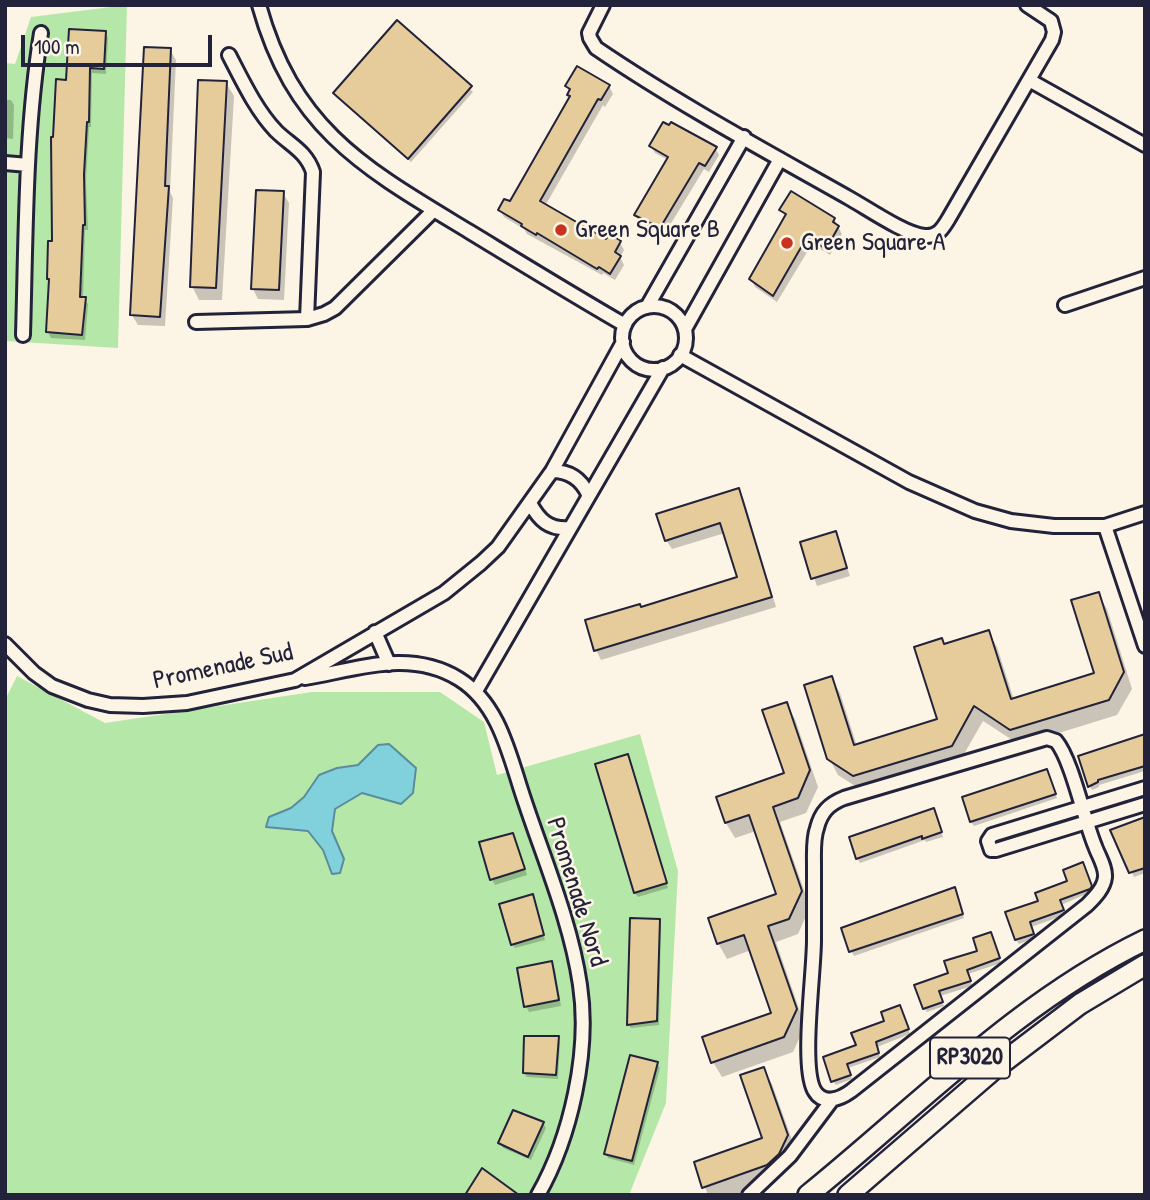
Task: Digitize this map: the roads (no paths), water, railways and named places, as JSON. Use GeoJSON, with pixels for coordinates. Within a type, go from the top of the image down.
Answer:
{"type":"FeatureCollection","features":[{"type":"Feature","properties":{"kind":"highway","name":"RP3020"},"geometry":{"type":"LineString","coordinates":[[808,1195],[1035,1006],[1098,964],[1145,940]]}},
{"type":"Feature","properties":{"kind":"highway","name":"RP3020"},"geometry":{"type":"LineString","coordinates":[[848,1195],[993,1070],[1080,1004],[1145,965]]}},
{"type":"Feature","properties":{"kind":"street"},"geometry":{"type":"LineString","coordinates":[[259,5],[265,28],[295,90],[320,124],[372,171],[394,187],[625,326]]}},
{"type":"Feature","properties":{"kind":"street"},"geometry":{"type":"LineString","coordinates":[[603,5],[589,33],[596,48],[780,159],[922,236],[933,236],[940,232],[1052,40],[1054,32],[1051,21],[1027,5]]}},
{"type":"Feature","properties":{"kind":"street"},"geometry":{"type":"LineString","coordinates":[[23,335],[28,164],[33,84],[41,33]]}},
{"type":"Feature","properties":{"kind":"street"},"geometry":{"type":"LineString","coordinates":[[229,55],[242,82],[276,131],[298,148],[310,163],[313,172],[307,319]]}},
{"type":"Feature","properties":{"kind":"street"},"geometry":{"type":"LineString","coordinates":[[1029,80],[1145,145]]}},
{"type":"Feature","properties":{"kind":"street"},"geometry":{"type":"LineString","coordinates":[[647,307],[744,137]]}},
{"type":"Feature","properties":{"kind":"street"},"geometry":{"type":"LineString","coordinates":[[685,329],[780,159]]}},
{"type":"Feature","properties":{"kind":"street"},"geometry":{"type":"LineString","coordinates":[[5,163],[28,164]]}},
{"type":"Feature","properties":{"kind":"street"},"geometry":{"type":"LineString","coordinates":[[196,322],[307,319],[335,308],[434,210]]}},
{"type":"Feature","properties":{"kind":"street"},"geometry":{"type":"LineString","coordinates":[[1065,305],[1145,278]]}},
{"type":"Feature","properties":{"kind":"street"},"geometry":{"type":"LineString","coordinates":[[570,528],[544,523],[530,503],[552,471],[623,342],[625,326],[636,312],[659,306],[670,310],[679,318],[685,329],[685,345],[680,355],[673,364],[663,369],[646,369],[636,364],[626,352],[623,342]]}},
{"type":"Feature","properties":{"kind":"street"},"geometry":{"type":"LineString","coordinates":[[680,355],[909,482],[951,502],[995,517],[1054,526],[1105,526],[1145,513]]}},
{"type":"Feature","properties":{"kind":"street"},"geometry":{"type":"LineString","coordinates":[[295,680],[409,662],[433,667],[476,691],[663,369]]}},
{"type":"Feature","properties":{"kind":"street"},"geometry":{"type":"LineString","coordinates":[[552,471],[572,475],[584,485],[588,494]]}},
{"type":"Feature","properties":{"kind":"street","name":"Promenade Sud"},"geometry":{"type":"LineString","coordinates":[[5,644],[34,673],[52,686],[110,705],[187,703],[295,680],[427,603],[474,570],[498,547],[530,503]]}},
{"type":"Feature","properties":{"kind":"street"},"geometry":{"type":"LineString","coordinates":[[1105,526],[1145,646]]}},
{"type":"Feature","properties":{"kind":"street"},"geometry":{"type":"LineString","coordinates":[[376,632],[389,664]]}},
{"type":"Feature","properties":{"kind":"street","name":"Promenade Nord"},"geometry":{"type":"LineString","coordinates":[[476,691],[492,711],[509,755],[569,938],[580,986],[581,1049],[574,1092],[560,1145],[538,1195]]}},
{"type":"Feature","properties":{"kind":"street"},"geometry":{"type":"LineString","coordinates":[[1047,738],[1059,745],[1081,807],[1105,874],[1102,886],[1094,898],[843,1097],[832,1100],[815,1092],[811,1080],[809,1046],[815,836],[827,807],[844,798],[1047,738]]}},
{"type":"Feature","properties":{"kind":"street"},"geometry":{"type":"LineString","coordinates":[[1145,788],[992,835],[988,841],[992,850],[996,850],[1145,804]]}},
{"type":"Feature","properties":{"kind":"street"},"geometry":{"type":"LineString","coordinates":[[749,1195],[790,1156],[832,1100]]}},
{"type":"Feature","properties":{"kind":"water"},"geometry":{"type":"Polygon","coordinates":[[[389,744],[416,768],[413,793],[401,804],[362,793],[335,809],[332,831],[344,859],[340,873],[332,874],[323,850],[308,831],[266,827],[269,817],[291,808],[304,797],[319,775],[337,768],[358,765],[378,745],[389,744]]]}},
{"type":"Feature","properties":{"kind":"place","name":"Green Square B"},"geometry":{"type":"Point","coordinates":[561,230]}},
{"type":"Feature","properties":{"kind":"place","name":"Green Square A"},"geometry":{"type":"Point","coordinates":[787,243]}}]}
